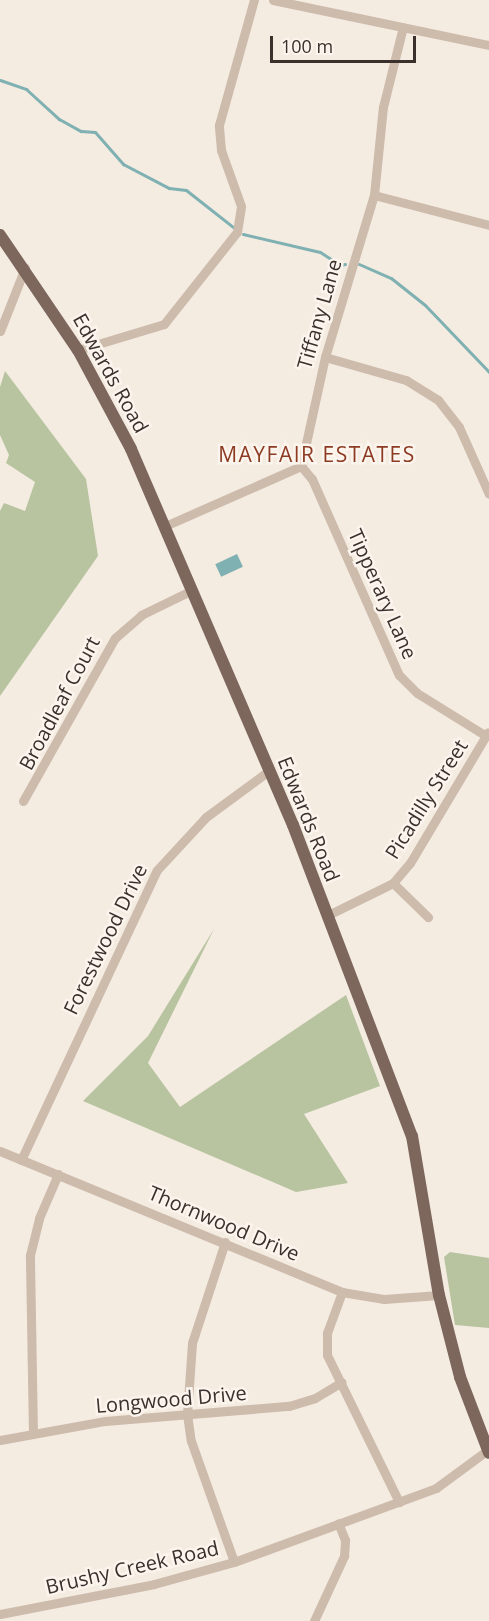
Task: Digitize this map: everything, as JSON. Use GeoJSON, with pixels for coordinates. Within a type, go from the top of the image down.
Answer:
{"type":"FeatureCollection","features":[{"type":"Feature","properties":{"kind":"main road","name":"Edwards Road"},"geometry":{"type":"LineString","coordinates":[[0,235],[25,268],[78,350],[131,449],[270,770],[412,1136],[439,1295],[460,1377],[489,1451]]}},
{"type":"Feature","properties":{"kind":"street"},"geometry":{"type":"LineString","coordinates":[[78,350],[165,324],[237,232],[241,206],[221,150],[219,125],[254,0]]}},
{"type":"Feature","properties":{"kind":"street"},"geometry":{"type":"LineString","coordinates":[[273,0],[489,45]]}},
{"type":"Feature","properties":{"kind":"street","name":"Tiffany Lane"},"geometry":{"type":"LineString","coordinates":[[301,466],[325,357],[374,195],[383,108],[403,27]]}},
{"type":"Feature","properties":{"kind":"street"},"geometry":{"type":"LineString","coordinates":[[374,195],[489,225]]}},
{"type":"Feature","properties":{"kind":"street"},"geometry":{"type":"LineString","coordinates":[[0,330],[25,268]]}},
{"type":"Feature","properties":{"kind":"street"},"geometry":{"type":"LineString","coordinates":[[325,357],[406,380],[438,400],[459,427],[489,494]]}},
{"type":"Feature","properties":{"kind":"street"},"geometry":{"type":"LineString","coordinates":[[165,526],[301,466]]}},
{"type":"Feature","properties":{"kind":"street","name":"Tipperary Lane"},"geometry":{"type":"LineString","coordinates":[[301,466],[312,479],[399,675],[417,693],[488,733]]}},
{"type":"Feature","properties":{"kind":"street","name":"Broadleaf Court"},"geometry":{"type":"LineString","coordinates":[[23,801],[115,638],[141,615],[192,590]]}},
{"type":"Feature","properties":{"kind":"street","name":"Picadilly Street"},"geometry":{"type":"LineString","coordinates":[[326,916],[393,883],[410,863],[488,733]]}},
{"type":"Feature","properties":{"kind":"street","name":"Forestwood Drive"},"geometry":{"type":"LineString","coordinates":[[21,1160],[157,870],[206,817],[270,770]]}},
{"type":"Feature","properties":{"kind":"street"},"geometry":{"type":"LineString","coordinates":[[393,883],[428,917]]}},
{"type":"Feature","properties":{"kind":"street","name":"Thornwood Drive"},"geometry":{"type":"LineString","coordinates":[[0,1151],[342,1292],[384,1299],[439,1295]]}},
{"type":"Feature","properties":{"kind":"street"},"geometry":{"type":"LineString","coordinates":[[33,1433],[30,1255],[39,1218],[58,1174]]}},
{"type":"Feature","properties":{"kind":"street"},"geometry":{"type":"LineString","coordinates":[[225,1242],[192,1342],[186,1414],[194,1452],[234,1562]]}},
{"type":"Feature","properties":{"kind":"street"},"geometry":{"type":"LineString","coordinates":[[342,1292],[326,1342],[331,1364],[342,1382],[399,1502]]}},
{"type":"Feature","properties":{"kind":"street","name":"Longwood Drive"},"geometry":{"type":"LineString","coordinates":[[0,1440],[33,1433],[186,1414],[289,1406],[315,1398],[342,1382]]}},
{"type":"Feature","properties":{"kind":"street","name":"Brushy Creek Road"},"geometry":{"type":"LineString","coordinates":[[0,1614],[154,1584],[234,1562],[436,1488],[489,1451]]}},
{"type":"Feature","properties":{"kind":"street"},"geometry":{"type":"LineString","coordinates":[[314,1621],[344,1556],[345,1540],[338,1523]]}},
{"type":"Feature","properties":{"kind":"green space"},"geometry":{"type":"Polygon","coordinates":[[[5,371],[86,479],[98,556],[0,696],[0,511],[4,503],[25,511],[35,482],[6,463],[9,455],[0,435],[0,387],[5,371]]]}},
{"type":"Feature","properties":{"kind":"green space"},"geometry":{"type":"Polygon","coordinates":[[[214,929],[148,1063],[180,1107],[346,995],[380,1086],[304,1114],[348,1183],[296,1192],[83,1101],[148,1036],[214,929]]]}},
{"type":"Feature","properties":{"kind":"green space"},"geometry":{"type":"Polygon","coordinates":[[[450,1252],[489,1258],[489,1328],[455,1325],[444,1257],[450,1252]]]}},
{"type":"Feature","properties":{"kind":"water"},"geometry":{"type":"Polygon","coordinates":[[[237,554],[243,567],[221,577],[215,564],[237,554]]]}},
{"type":"Feature","properties":{"kind":"waterway"},"geometry":{"type":"LineString","coordinates":[[0,80],[26,89],[59,119],[81,131],[95,132],[123,164],[169,188],[186,190],[233,227]]}},
{"type":"Feature","properties":{"kind":"waterway"},"geometry":{"type":"LineString","coordinates":[[243,234],[320,252],[340,265],[345,264]]}},
{"type":"Feature","properties":{"kind":"waterway"},"geometry":{"type":"LineString","coordinates":[[359,264],[391,278],[425,305],[489,372]]}},
{"type":"Feature","properties":{"kind":"district","name":"MAYFAIR ESTATES"},"geometry":{"type":"Point","coordinates":[317,454]}}]}
